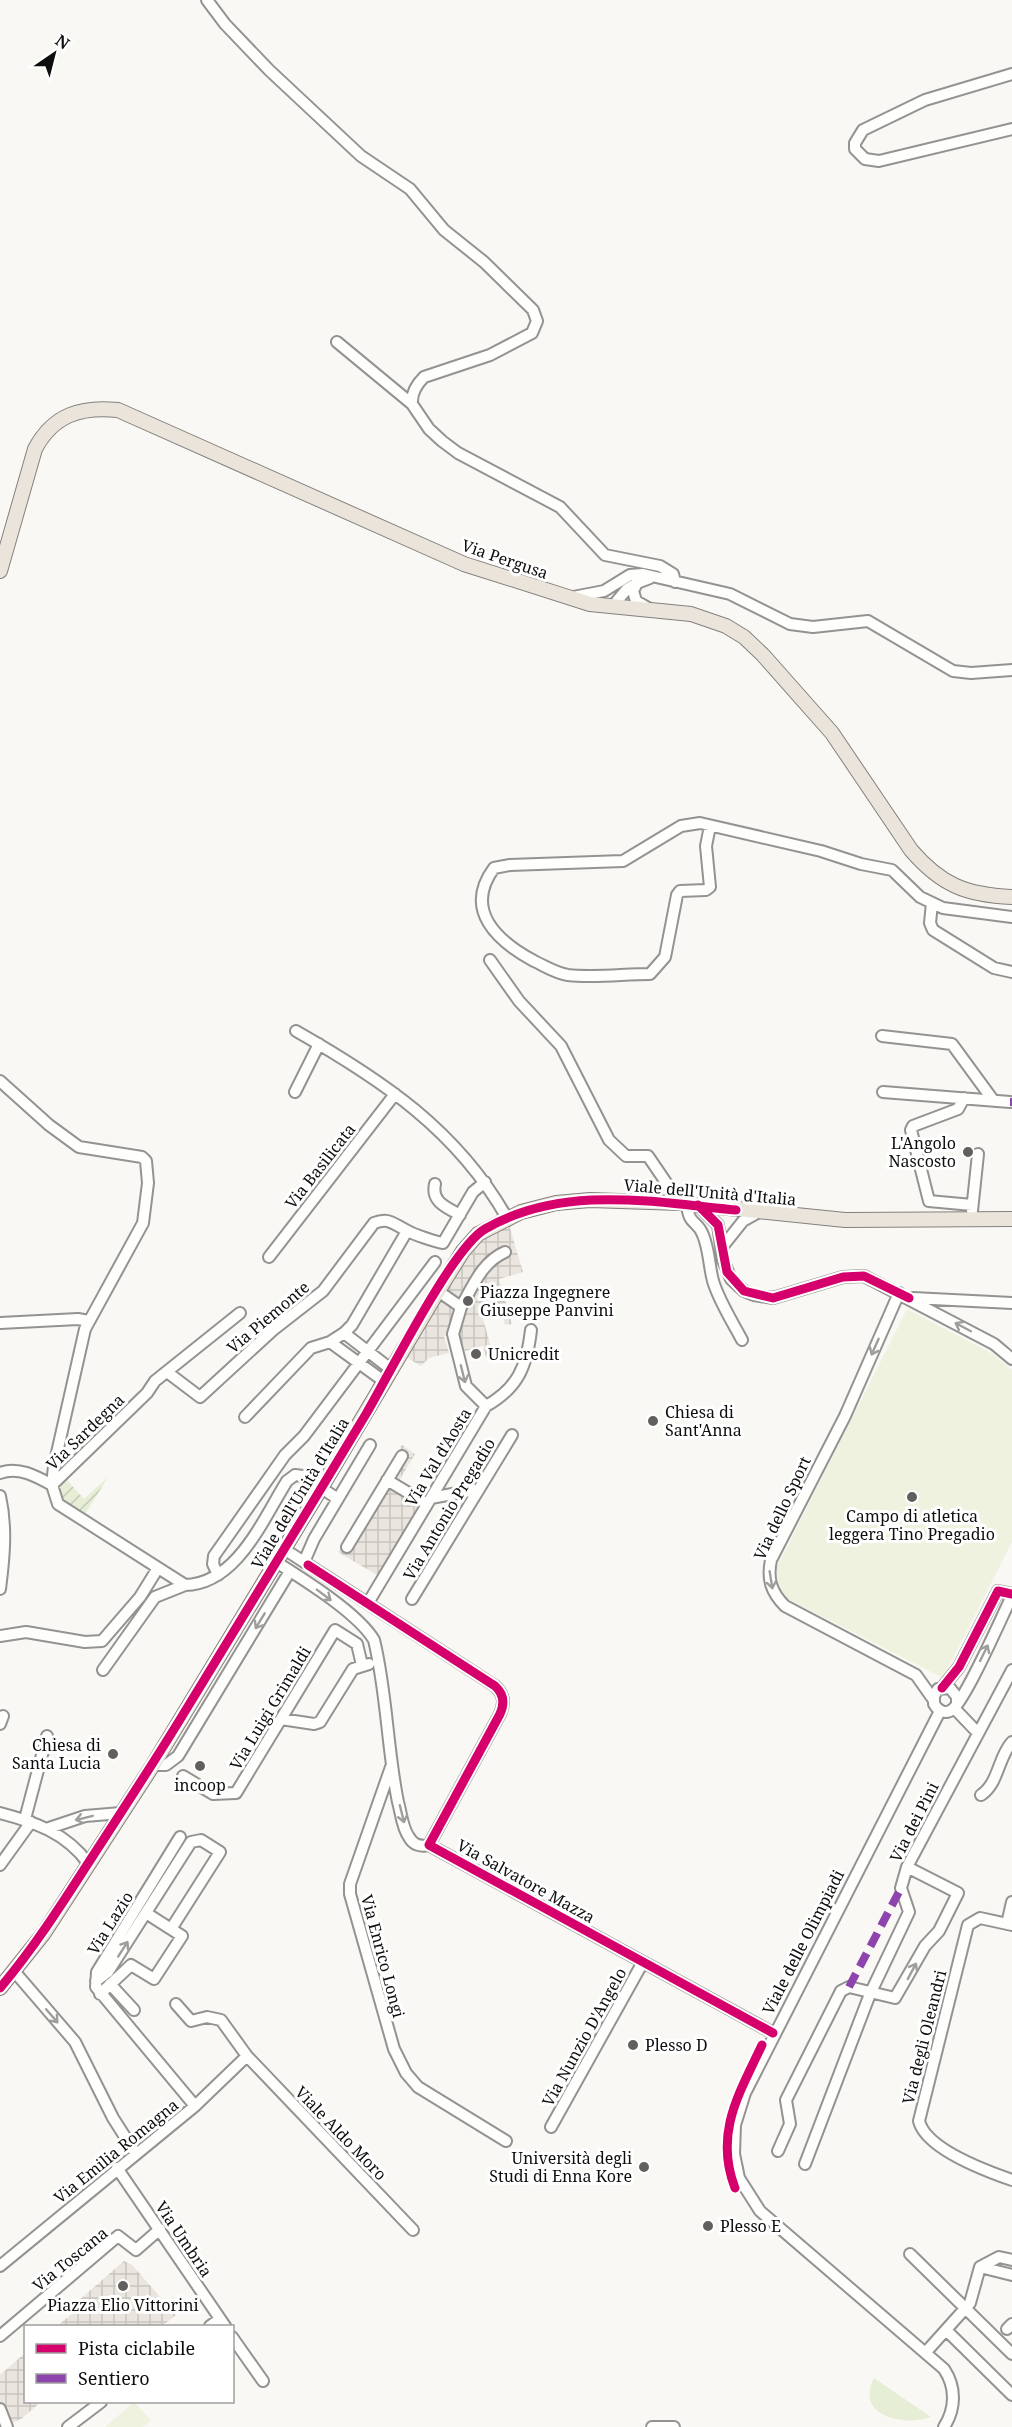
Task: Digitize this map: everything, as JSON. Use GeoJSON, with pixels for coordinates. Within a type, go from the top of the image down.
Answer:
{"type":"FeatureCollection","features":[{"type":"Feature","properties":{"kind":"main road","name":"Via Pergusa"},"geometry":{"type":"LineString","coordinates":[[0,571],[35,449],[42,436],[64,416],[86,409],[118,410],[464,564],[570,598],[612,608],[708,618],[744,637],[763,655],[832,733],[911,850],[926,867],[939,879],[970,892],[1012,897]]}},
{"type":"Feature","properties":{"kind":"main road","name":"Viale dell'Unità d'Italia"},"geometry":{"type":"LineString","coordinates":[[0,1988],[44,1933],[153,1765],[438,1291],[471,1240],[507,1218],[538,1207],[574,1201],[688,1204],[845,1221],[972,1211],[1012,1219]]}},
{"type":"Feature","properties":{"kind":"street"},"geometry":{"type":"LineString","coordinates":[[207,0],[225,24],[269,70],[361,156],[410,189],[444,230],[484,262],[533,310],[537,321],[532,333],[490,355],[424,377],[417,384],[412,404]]}},
{"type":"Feature","properties":{"kind":"street"},"geometry":{"type":"LineString","coordinates":[[1012,74],[925,100],[863,130],[855,143],[855,149],[865,159],[879,161],[1012,129]]}},
{"type":"Feature","properties":{"kind":"street"},"geometry":{"type":"LineString","coordinates":[[337,342],[412,404],[442,441],[458,453],[560,507],[605,555],[660,566],[673,574],[675,582]]}},
{"type":"Feature","properties":{"kind":"street"},"geometry":{"type":"LineString","coordinates":[[570,598],[594,594],[630,575],[653,577],[730,594],[778,619],[801,626],[868,621],[953,671],[971,673],[1012,670]]}},
{"type":"Feature","properties":{"kind":"street"},"geometry":{"type":"LineString","coordinates":[[612,608],[627,589],[653,577]]}},
{"type":"Feature","properties":{"kind":"street"},"geometry":{"type":"LineString","coordinates":[[637,583],[633,591],[636,601],[654,611]]}},
{"type":"Feature","properties":{"kind":"street"},"geometry":{"type":"LineString","coordinates":[[612,608],[610,594],[616,584]]}},
{"type":"Feature","properties":{"kind":"street"},"geometry":{"type":"LineString","coordinates":[[710,826],[706,846],[711,887],[706,890],[680,891],[677,895],[665,957],[651,974],[568,975],[554,971],[519,953],[494,933],[488,921],[482,892],[494,868],[510,865],[623,861],[681,826],[689,824],[710,826],[821,850],[861,864],[892,870],[920,897],[932,903],[972,914],[1012,917]]}},
{"type":"Feature","properties":{"kind":"street"},"geometry":{"type":"LineString","coordinates":[[932,903],[930,922],[933,930],[994,968],[1012,972]]}},
{"type":"Feature","properties":{"kind":"street"},"geometry":{"type":"LineString","coordinates":[[490,960],[519,1001],[561,1046],[609,1140],[626,1156],[648,1156],[688,1204],[718,1225],[723,1246],[723,1260],[731,1279],[744,1291],[773,1298],[852,1276],[874,1279],[994,1344],[1012,1359]]}},
{"type":"Feature","properties":{"kind":"street"},"geometry":{"type":"LineString","coordinates":[[296,1031],[382,1083],[446,1137],[485,1182],[507,1218]]}},
{"type":"Feature","properties":{"kind":"street"},"geometry":{"type":"LineString","coordinates":[[882,1036],[952,1044],[993,1101]]}},
{"type":"Feature","properties":{"kind":"street"},"geometry":{"type":"LineString","coordinates":[[295,1092],[319,1044]]}},
{"type":"Feature","properties":{"kind":"street"},"geometry":{"type":"LineString","coordinates":[[0,1081],[49,1125],[79,1147],[142,1157],[146,1161],[146,1204],[139,1235],[89,1321],[54,1466],[52,1485],[34,1475],[12,1469],[0,1473]]}},
{"type":"Feature","properties":{"kind":"street"},"geometry":{"type":"LineString","coordinates":[[883,1092],[1010,1102]]}},
{"type":"Feature","properties":{"kind":"street","name":"Via Basilicata"},"geometry":{"type":"LineString","coordinates":[[268,1257],[395,1094]]}},
{"type":"Feature","properties":{"kind":"street"},"geometry":{"type":"LineString","coordinates":[[964,1098],[958,1109],[913,1126],[911,1130],[929,1201],[972,1211],[978,1154]]}},
{"type":"Feature","properties":{"kind":"street"},"geometry":{"type":"LineString","coordinates":[[245,1417],[311,1348],[330,1342],[344,1333],[407,1231],[443,1243],[473,1192],[485,1182]]}},
{"type":"Feature","properties":{"kind":"street"},"geometry":{"type":"LineString","coordinates":[[435,1184],[433,1192],[435,1198],[460,1215]]}},
{"type":"Feature","properties":{"kind":"street"},"geometry":{"type":"LineString","coordinates":[[688,1204],[688,1216],[705,1239],[713,1281],[719,1297],[742,1340]]}},
{"type":"Feature","properties":{"kind":"street"},"geometry":{"type":"LineString","coordinates":[[718,1225],[729,1210],[737,1227]]}},
{"type":"Feature","properties":{"kind":"street"},"geometry":{"type":"LineString","coordinates":[[723,1246],[737,1227],[759,1212]]}},
{"type":"Feature","properties":{"kind":"street","name":"Via Piemonte"},"geometry":{"type":"LineString","coordinates":[[167,1372],[193,1394],[200,1397],[273,1330],[323,1291],[374,1223],[383,1219],[407,1231]]}},
{"type":"Feature","properties":{"kind":"street"},"geometry":{"type":"LineString","coordinates":[[486,1406],[466,1386],[453,1334],[461,1307],[481,1271],[494,1257],[505,1252]]}},
{"type":"Feature","properties":{"kind":"street"},"geometry":{"type":"LineString","coordinates":[[218,1575],[213,1564],[214,1556],[285,1455],[297,1446],[435,1262]]}},
{"type":"Feature","properties":{"kind":"street"},"geometry":{"type":"LineString","coordinates":[[438,1291],[461,1307]]}},
{"type":"Feature","properties":{"kind":"street"},"geometry":{"type":"LineString","coordinates":[[904,1295],[1012,1303]]}},
{"type":"Feature","properties":{"kind":"street","name":"Via dello Sport"},"geometry":{"type":"LineString","coordinates":[[904,1295],[771,1560],[768,1574],[776,1597],[785,1606],[916,1675],[933,1699]]}},
{"type":"Feature","properties":{"kind":"street","name":"Via Sardegna"},"geometry":{"type":"LineString","coordinates":[[185,1585],[58,1504],[52,1485],[147,1393],[155,1381],[240,1313]]}},
{"type":"Feature","properties":{"kind":"street"},"geometry":{"type":"LineString","coordinates":[[0,1323],[89,1321]]}},
{"type":"Feature","properties":{"kind":"street","name":"Via Val d'Aosta"},"geometry":{"type":"LineString","coordinates":[[368,1603],[486,1406],[513,1388],[529,1352],[531,1330]]}},
{"type":"Feature","properties":{"kind":"street"},"geometry":{"type":"LineString","coordinates":[[344,1333],[368,1352],[388,1376]]}},
{"type":"Feature","properties":{"kind":"street"},"geometry":{"type":"LineString","coordinates":[[330,1342],[360,1364],[388,1376]]}},
{"type":"Feature","properties":{"kind":"street","name":"Via Antonio Pregadio"},"geometry":{"type":"LineString","coordinates":[[412,1599],[512,1435]]}},
{"type":"Feature","properties":{"kind":"street"},"geometry":{"type":"LineString","coordinates":[[300,1578],[314,1539],[370,1445]]}},
{"type":"Feature","properties":{"kind":"street"},"geometry":{"type":"LineString","coordinates":[[347,1547],[402,1456]]}},
{"type":"Feature","properties":{"kind":"street"},"geometry":{"type":"LineString","coordinates":[[103,1670],[155,1597],[185,1585],[202,1583],[226,1571],[290,1478],[298,1474],[338,1499]]}},
{"type":"Feature","properties":{"kind":"street"},"geometry":{"type":"LineString","coordinates":[[387,1480],[429,1501],[478,1489]]}},
{"type":"Feature","properties":{"kind":"street"},"geometry":{"type":"LineString","coordinates":[[0,1496],[2,1529],[0,1589]]}},
{"type":"Feature","properties":{"kind":"street"},"geometry":{"type":"LineString","coordinates":[[284,1550],[495,1686],[502,1693],[503,1707],[500,1714],[429,1845]]}},
{"type":"Feature","properties":{"kind":"street","name":"Via Enrico Longi"},"geometry":{"type":"LineString","coordinates":[[276,1562],[367,1629],[374,1640],[391,1767],[350,1884],[350,1894],[394,2049],[406,2073],[418,2087],[506,2141]]}},
{"type":"Feature","properties":{"kind":"street"},"geometry":{"type":"LineString","coordinates":[[0,1636],[26,1632],[85,1642],[102,1641],[140,1597],[158,1568]]}},
{"type":"Feature","properties":{"kind":"street"},"geometry":{"type":"LineString","coordinates":[[153,1765],[166,1765],[177,1756],[290,1571]]}},
{"type":"Feature","properties":{"kind":"street"},"geometry":{"type":"LineString","coordinates":[[998,1591],[1012,1595],[955,1706],[948,1712],[940,1711],[933,1699],[936,1692],[942,1688],[959,1667],[998,1591]]}},
{"type":"Feature","properties":{"kind":"street","name":"Via Luigi Grimaldi"},"geometry":{"type":"LineString","coordinates":[[183,1776],[213,1794],[236,1793],[334,1630],[357,1644],[362,1665]]}},
{"type":"Feature","properties":{"kind":"street"},"geometry":{"type":"LineString","coordinates":[[281,1719],[314,1724],[320,1722],[353,1669],[378,1663]]}},
{"type":"Feature","properties":{"kind":"street","name":"Via dei Pini"},"geometry":{"type":"LineString","coordinates":[[805,2164],[870,1994],[909,1912],[901,1888],[907,1867],[1012,1670]]}},
{"type":"Feature","properties":{"kind":"street"},"geometry":{"type":"LineString","coordinates":[[942,1688],[950,1688],[956,1693],[955,1706],[978,1733]]}},
{"type":"Feature","properties":{"kind":"street","name":"Viale delle Olimpiadi"},"geometry":{"type":"LineString","coordinates":[[940,1711],[773,2033],[745,2093],[735,2125],[734,2154],[743,2187],[760,2211],[944,2369],[953,2387],[951,2411],[944,2427]]}},
{"type":"Feature","properties":{"kind":"street"},"geometry":{"type":"LineString","coordinates":[[0,1865],[28,1821],[47,1736]]}},
{"type":"Feature","properties":{"kind":"street"},"geometry":{"type":"LineString","coordinates":[[981,1795],[988,1791],[1002,1754],[1012,1742]]}},
{"type":"Feature","properties":{"kind":"street","name":"Via Salvatore Mazza"},"geometry":{"type":"LineString","coordinates":[[391,1767],[407,1836],[422,1847],[429,1845],[773,2033]]}},
{"type":"Feature","properties":{"kind":"street"},"geometry":{"type":"LineString","coordinates":[[0,1813],[49,1828],[80,1852],[88,1863]]}},
{"type":"Feature","properties":{"kind":"street"},"geometry":{"type":"LineString","coordinates":[[49,1828],[85,1816],[121,1813]]}},
{"type":"Feature","properties":{"kind":"street","name":"Via Lazio"},"geometry":{"type":"LineString","coordinates":[[180,1837],[97,1972],[96,1981],[100,1994],[195,2106]]}},
{"type":"Feature","properties":{"kind":"street"},"geometry":{"type":"LineString","coordinates":[[96,1981],[108,1972],[191,1842],[201,1840],[220,1852],[171,1929]]}},
{"type":"Feature","properties":{"kind":"street"},"geometry":{"type":"LineString","coordinates":[[778,2151],[790,2124],[786,2100],[841,1991],[849,1987],[889,1999],[900,1995],[925,1947],[939,1931],[958,1893],[907,1867]]}},
{"type":"Feature","properties":{"kind":"street"},"geometry":{"type":"LineString","coordinates":[[1009,1924],[1012,1902]]}},
{"type":"Feature","properties":{"kind":"street"},"geometry":{"type":"LineString","coordinates":[[100,1994],[131,1965],[154,1979],[182,1936],[146,1913]]}},
{"type":"Feature","properties":{"kind":"street","name":"Via degli Oleandri"},"geometry":{"type":"LineString","coordinates":[[1009,1924],[980,1918],[968,1925],[919,2121],[921,2130],[940,2147],[1012,2180]]}},
{"type":"Feature","properties":{"kind":"street","name":"Via Nunzio D'Angelo"},"geometry":{"type":"LineString","coordinates":[[551,2127],[643,1962]]}},
{"type":"Feature","properties":{"kind":"street"},"geometry":{"type":"LineString","coordinates":[[14,1971],[75,2042],[113,2118],[136,2154]]}},
{"type":"Feature","properties":{"kind":"street"},"geometry":{"type":"LineString","coordinates":[[110,1984],[134,2010]]}},
{"type":"Feature","properties":{"kind":"street","name":"Viale Aldo Moro"},"geometry":{"type":"LineString","coordinates":[[176,2004],[191,2021],[207,2017],[221,2020],[247,2056],[413,2230]]}},
{"type":"Feature","properties":{"kind":"street","name":"Via Emilia Romagna"},"geometry":{"type":"LineString","coordinates":[[0,2266],[195,2106],[247,2056]]}},
{"type":"Feature","properties":{"kind":"street","name":"Via Umbria"},"geometry":{"type":"LineString","coordinates":[[117,2168],[222,2323]]}},
{"type":"Feature","properties":{"kind":"street","name":"Via Toscana"},"geometry":{"type":"LineString","coordinates":[[0,2336],[117,2236],[136,2250],[160,2229]]}},
{"type":"Feature","properties":{"kind":"street"},"geometry":{"type":"LineString","coordinates":[[910,2254],[1012,2354]]}},
{"type":"Feature","properties":{"kind":"street"},"geometry":{"type":"LineString","coordinates":[[926,2352],[970,2303],[980,2267],[999,2257],[1012,2260]]}},
{"type":"Feature","properties":{"kind":"street"},"geometry":{"type":"LineString","coordinates":[[980,2267],[1012,2276]]}},
{"type":"Feature","properties":{"kind":"street"},"geometry":{"type":"LineString","coordinates":[[946,2330],[1012,2395]]}},
{"type":"Feature","properties":{"kind":"street"},"geometry":{"type":"LineString","coordinates":[[234,2340],[262,2381]]}},
{"type":"Feature","properties":{"kind":"street"},"geometry":{"type":"LineString","coordinates":[[68,2427],[100,2403]]}},
{"type":"Feature","properties":{"kind":"street"},"geometry":{"type":"LineString","coordinates":[[0,2409],[7,2427]]}},
{"type":"Feature","properties":{"kind":"street"},"geometry":{"type":"LineString","coordinates":[[652,2427],[672,2427]]}},
{"type":"Feature","properties":{"kind":"green space","name":"Campo di atletica leggera Tino Pregadio"},"geometry":{"type":"Polygon","coordinates":[[[907,1309],[991,1353],[1012,1370],[1012,1542],[943,1678],[788,1599],[777,1576],[777,1567],[907,1309]]]}},
{"type":"Feature","properties":{"kind":"green space"},"geometry":{"type":"Polygon","coordinates":[[[108,1477],[84,1516],[62,1502],[58,1488],[65,1478],[84,1499],[108,1477]]]}},
{"type":"Feature","properties":{"kind":"green space"},"geometry":{"type":"Polygon","coordinates":[[[874,2378],[931,2417],[920,2420],[896,2419],[876,2410],[871,2402],[870,2391],[874,2378]]]}},
{"type":"Feature","properties":{"kind":"green space"},"geometry":{"type":"Polygon","coordinates":[[[133,2403],[151,2420],[143,2427],[105,2427],[133,2403]]]}},
{"type":"Feature","properties":{"kind":"shaded area","name":"Piazza Ingegnere Giuseppe Panvini"},"geometry":{"type":"Polygon","coordinates":[[[507,1218],[523,1272],[499,1279],[512,1324],[505,1325],[502,1312],[483,1318],[493,1355],[486,1357],[483,1346],[465,1351],[459,1334],[444,1336],[449,1353],[429,1358],[421,1366],[401,1354],[456,1261],[507,1218]]]}},
{"type":"Feature","properties":{"kind":"shaded area"},"geometry":{"type":"Polygon","coordinates":[[[402,1445],[415,1454],[399,1481],[430,1500],[382,1578],[338,1552],[402,1445]]]}},
{"type":"Feature","properties":{"kind":"shaded area","name":"Piazza Elio Vittorini"},"geometry":{"type":"Polygon","coordinates":[[[124,2261],[132,2265],[176,2315],[163,2325],[58,2325],[74,2312],[71,2307],[124,2261]]]}},
{"type":"Feature","properties":{"kind":"shaded area","name":"Piazza Elio Vittorini"},"geometry":{"type":"Polygon","coordinates":[[[24,2354],[24,2403],[40,2403],[21,2419],[7,2425],[0,2409],[0,2375],[24,2354]]]}},
{"type":"Feature","properties":{"kind":"marked path"},"geometry":{"type":"LineString","coordinates":[[849,1987],[901,1888]]}},
{"type":"Feature","properties":{"kind":"cycle path"},"geometry":{"type":"LineString","coordinates":[[0,1988],[56,1912],[160,1751],[366,1414],[439,1286],[471,1241],[485,1229],[515,1215],[545,1206],[577,1201],[640,1201],[736,1210]]}},
{"type":"Feature","properties":{"kind":"cycle path"},"geometry":{"type":"LineString","coordinates":[[698,1205],[718,1225],[727,1272],[744,1291],[773,1298],[843,1277],[864,1276],[909,1298]]}},
{"type":"Feature","properties":{"kind":"cycle path"},"geometry":{"type":"LineString","coordinates":[[308,1565],[495,1686],[502,1695],[503,1706],[500,1714],[429,1845],[773,2033]]}},
{"type":"Feature","properties":{"kind":"cycle path"},"geometry":{"type":"LineString","coordinates":[[942,1688],[959,1667],[998,1591],[1012,1594]]}},
{"type":"Feature","properties":{"kind":"cycle path"},"geometry":{"type":"LineString","coordinates":[[735,2188],[729,2168],[728,2132],[738,2097],[762,2045]]}},
{"type":"Feature","properties":{"kind":"place","name":"L'Angolo Nascosto"},"geometry":{"type":"Point","coordinates":[968,1152]}},
{"type":"Feature","properties":{"kind":"place","name":"Piazza Ingegnere Giuseppe Panvini"},"geometry":{"type":"Point","coordinates":[468,1301]}},
{"type":"Feature","properties":{"kind":"place","name":"Unicredit"},"geometry":{"type":"Point","coordinates":[476,1354]}},
{"type":"Feature","properties":{"kind":"place","name":"Chiesa di Sant'Anna"},"geometry":{"type":"Point","coordinates":[653,1421]}},
{"type":"Feature","properties":{"kind":"place","name":"Campo di atletica leggera Tino Pregadio"},"geometry":{"type":"Point","coordinates":[912,1497]}},
{"type":"Feature","properties":{"kind":"place","name":"Chiesa di Santa Lucia"},"geometry":{"type":"Point","coordinates":[113,1754]}},
{"type":"Feature","properties":{"kind":"place","name":"incoop"},"geometry":{"type":"Point","coordinates":[200,1766]}},
{"type":"Feature","properties":{"kind":"place","name":"Plesso D"},"geometry":{"type":"Point","coordinates":[633,2045]}},
{"type":"Feature","properties":{"kind":"place","name":"Università degli Studi di Enna Kore"},"geometry":{"type":"Point","coordinates":[644,2167]}},
{"type":"Feature","properties":{"kind":"place","name":"Plesso E"},"geometry":{"type":"Point","coordinates":[708,2226]}},
{"type":"Feature","properties":{"kind":"place","name":"Piazza Elio Vittorini"},"geometry":{"type":"Point","coordinates":[123,2286]}}]}
